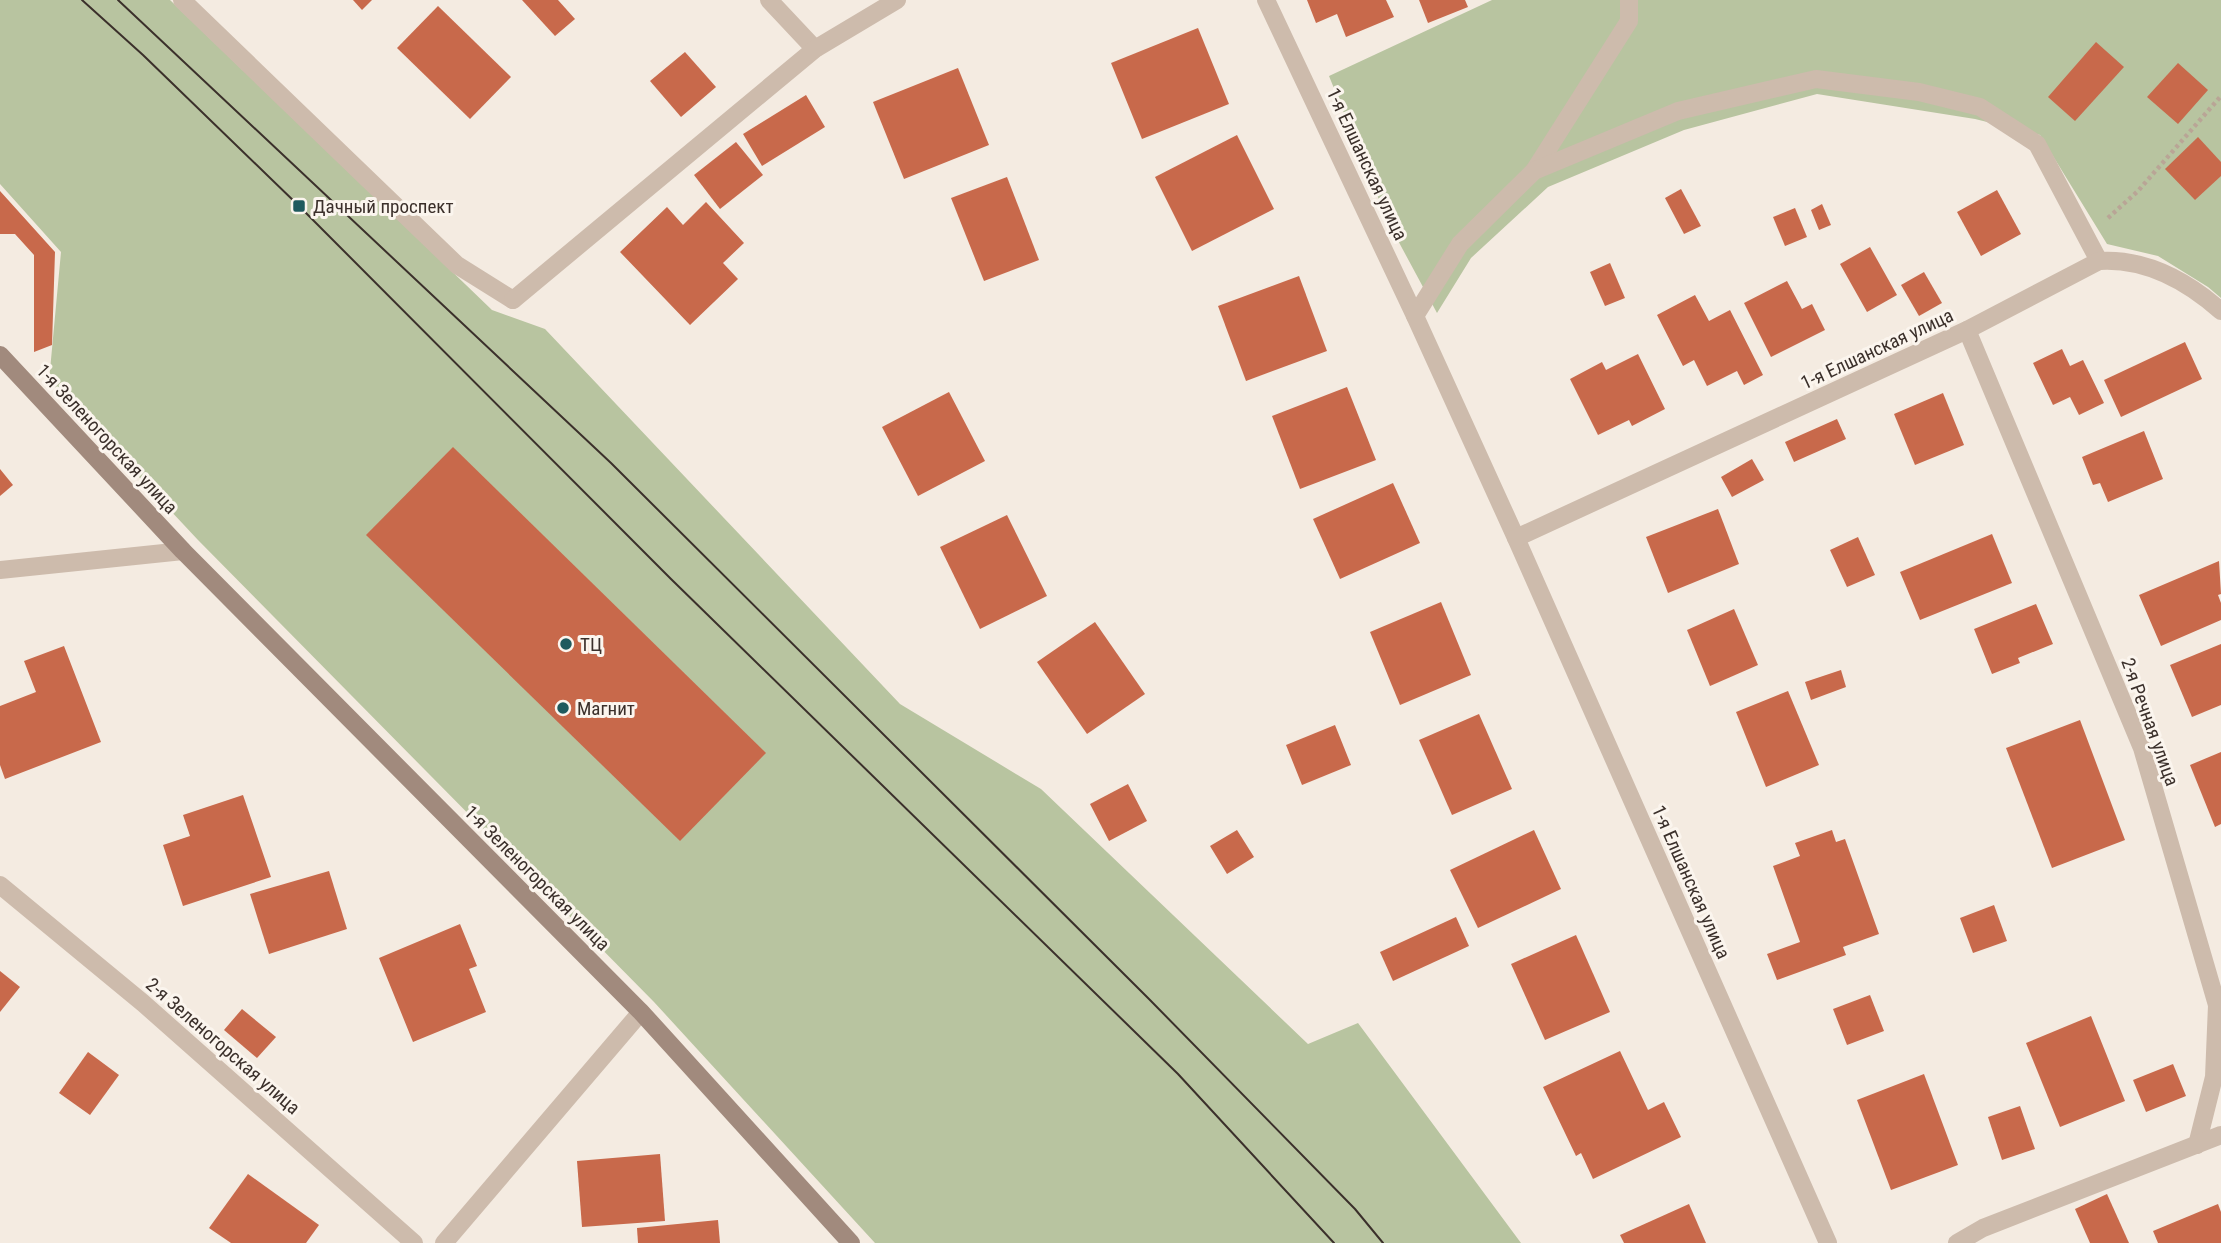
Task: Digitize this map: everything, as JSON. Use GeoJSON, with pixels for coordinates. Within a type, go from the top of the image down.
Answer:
{"type":"FeatureCollection","features":[{"type":"Feature","properties":{"kind":"main road","name":"1-я Зеленогорская улица"},"geometry":{"type":"LineString","coordinates":[[0,355],[183,551],[640,1012],[851,1243]]}},
{"type":"Feature","properties":{"kind":"street"},"geometry":{"type":"LineString","coordinates":[[182,0],[457,265],[513,300],[815,49],[897,0]]}},
{"type":"Feature","properties":{"kind":"street"},"geometry":{"type":"LineString","coordinates":[[769,0],[815,49]]}},
{"type":"Feature","properties":{"kind":"street","name":"1-я Елшанская улица"},"geometry":{"type":"LineString","coordinates":[[1266,0],[1516,538],[1828,1243]]}},
{"type":"Feature","properties":{"kind":"street"},"geometry":{"type":"LineString","coordinates":[[1415,316],[1460,244],[1534,171],[1629,21],[1629,0]]}},
{"type":"Feature","properties":{"kind":"street"},"geometry":{"type":"LineString","coordinates":[[1534,171],[1678,111],[1816,79],[1919,92],[1980,107],[2037,144],[2099,261],[2112,260],[2168,272],[2221,311]]}},
{"type":"Feature","properties":{"kind":"street","name":"1-я Елшанская улица"},"geometry":{"type":"LineString","coordinates":[[1516,538],[1967,330],[2099,261]]}},
{"type":"Feature","properties":{"kind":"street","name":"2-я Речная улица"},"geometry":{"type":"LineString","coordinates":[[1967,330],[2142,748],[2217,1005],[2214,1077],[2197,1145]]}},
{"type":"Feature","properties":{"kind":"street"},"geometry":{"type":"LineString","coordinates":[[0,570],[183,551]]}},
{"type":"Feature","properties":{"kind":"street","name":"2-я Зеленогорская улица"},"geometry":{"type":"LineString","coordinates":[[0,885],[143,1003],[414,1243]]}},
{"type":"Feature","properties":{"kind":"street"},"geometry":{"type":"LineString","coordinates":[[444,1243],[640,1012]]}},
{"type":"Feature","properties":{"kind":"street"},"geometry":{"type":"LineString","coordinates":[[1957,1243],[1983,1228],[2221,1135]]}},
{"type":"Feature","properties":{"kind":"path"},"geometry":{"type":"LineString","coordinates":[[2085,237],[2138,191],[2221,96]]}},
{"type":"Feature","properties":{"kind":"green space"},"geometry":{"type":"Polygon","coordinates":[[[0,0],[170,0],[492,310],[545,329],[900,704],[1041,789],[1308,1044],[1358,1023],[1521,1243],[875,1243],[654,1002],[198,540],[49,381],[61,252],[0,184],[0,0]]]}},
{"type":"Feature","properties":{"kind":"green space"},"geometry":{"type":"Polygon","coordinates":[[[1492,0],[2221,0],[2221,298],[2158,256],[2107,244],[2040,135],[1975,119],[1817,94],[1684,130],[1548,187],[1471,258],[1437,313],[1388,222],[1329,76],[1492,0]]]}},
{"type":"Feature","properties":{"kind":"building"},"geometry":{"type":"Polygon","coordinates":[[[353,0],[372,0],[362,10],[353,0]]]}},
{"type":"Feature","properties":{"kind":"building"},"geometry":{"type":"Polygon","coordinates":[[[522,0],[558,0],[575,19],[555,36],[522,0]]]}},
{"type":"Feature","properties":{"kind":"building"},"geometry":{"type":"Polygon","coordinates":[[[1307,0],[1386,0],[1394,17],[1346,37],[1337,14],[1316,23],[1307,0]]]}},
{"type":"Feature","properties":{"kind":"building"},"geometry":{"type":"Polygon","coordinates":[[[1419,0],[1465,0],[1468,7],[1428,23],[1419,0]]]}},
{"type":"Feature","properties":{"kind":"building"},"geometry":{"type":"Polygon","coordinates":[[[438,6],[511,77],[470,119],[397,48],[438,6]]]}},
{"type":"Feature","properties":{"kind":"building"},"geometry":{"type":"Polygon","coordinates":[[[1198,28],[1229,104],[1142,139],[1111,63],[1198,28]]]}},
{"type":"Feature","properties":{"kind":"building"},"geometry":{"type":"Polygon","coordinates":[[[2096,42],[2124,67],[2075,121],[2048,97],[2096,42]]]}},
{"type":"Feature","properties":{"kind":"building"},"geometry":{"type":"Polygon","coordinates":[[[685,52],[716,87],[681,117],[650,81],[685,52]]]}},
{"type":"Feature","properties":{"kind":"building"},"geometry":{"type":"Polygon","coordinates":[[[2178,63],[2208,90],[2178,124],[2147,97],[2178,63]]]}},
{"type":"Feature","properties":{"kind":"building"},"geometry":{"type":"Polygon","coordinates":[[[958,68],[989,145],[904,179],[873,102],[958,68]]]}},
{"type":"Feature","properties":{"kind":"building"},"geometry":{"type":"Polygon","coordinates":[[[806,95],[825,127],[762,166],[743,134],[806,95]]]}},
{"type":"Feature","properties":{"kind":"building"},"geometry":{"type":"Polygon","coordinates":[[[1237,135],[1274,209],[1192,251],[1155,177],[1237,135]]]}},
{"type":"Feature","properties":{"kind":"building"},"geometry":{"type":"Polygon","coordinates":[[[2198,137],[2221,162],[2221,176],[2195,200],[2165,169],[2198,137]]]}},
{"type":"Feature","properties":{"kind":"building"},"geometry":{"type":"Polygon","coordinates":[[[736,142],[763,175],[720,209],[694,175],[736,142]]]}},
{"type":"Feature","properties":{"kind":"building"},"geometry":{"type":"Polygon","coordinates":[[[1007,177],[1039,260],[984,281],[951,198],[1007,177]]]}},
{"type":"Feature","properties":{"kind":"building"},"geometry":{"type":"Polygon","coordinates":[[[1681,189],[1701,226],[1684,234],[1665,198],[1681,189]]]}},
{"type":"Feature","properties":{"kind":"building"},"geometry":{"type":"Polygon","coordinates":[[[1997,190],[2021,234],[1981,256],[1957,212],[1997,190]]]}},
{"type":"Feature","properties":{"kind":"building"},"geometry":{"type":"Polygon","coordinates":[[[0,191],[55,252],[52,345],[34,352],[34,255],[15,234],[0,234],[0,191]]]}},
{"type":"Feature","properties":{"kind":"building"},"geometry":{"type":"Polygon","coordinates":[[[706,202],[744,243],[723,263],[738,279],[690,325],[620,252],[667,207],[683,225],[706,202]]]}},
{"type":"Feature","properties":{"kind":"building"},"geometry":{"type":"Polygon","coordinates":[[[1822,204],[1831,225],[1819,230],[1811,210],[1822,204]]]}},
{"type":"Feature","properties":{"kind":"building"},"geometry":{"type":"Polygon","coordinates":[[[1795,208],[1807,237],[1785,246],[1773,217],[1795,208]]]}},
{"type":"Feature","properties":{"kind":"building"},"geometry":{"type":"Polygon","coordinates":[[[1870,247],[1897,295],[1867,312],[1840,264],[1870,247]]]}},
{"type":"Feature","properties":{"kind":"building"},"geometry":{"type":"Polygon","coordinates":[[[1610,263],[1625,298],[1605,306],[1590,272],[1610,263]]]}},
{"type":"Feature","properties":{"kind":"building"},"geometry":{"type":"Polygon","coordinates":[[[1924,272],[1942,303],[1919,316],[1901,285],[1924,272]]]}},
{"type":"Feature","properties":{"kind":"building"},"geometry":{"type":"Polygon","coordinates":[[[1299,276],[1327,351],[1246,381],[1218,306],[1299,276]]]}},
{"type":"Feature","properties":{"kind":"building"},"geometry":{"type":"Polygon","coordinates":[[[1787,281],[1802,309],[1812,304],[1825,330],[1771,357],[1744,303],[1787,281]]]}},
{"type":"Feature","properties":{"kind":"building"},"geometry":{"type":"Polygon","coordinates":[[[1695,295],[1709,321],[1730,310],[1763,375],[1744,385],[1737,371],[1707,386],[1694,360],[1683,366],[1657,315],[1695,295]]]}},
{"type":"Feature","properties":{"kind":"building"},"geometry":{"type":"Polygon","coordinates":[[[2185,342],[2202,379],[2121,417],[2104,380],[2185,342]]]}},
{"type":"Feature","properties":{"kind":"building"},"geometry":{"type":"Polygon","coordinates":[[[2062,349],[2070,366],[2083,360],[2104,403],[2079,415],[2070,397],[2053,405],[2033,363],[2062,349]]]}},
{"type":"Feature","properties":{"kind":"building"},"geometry":{"type":"Polygon","coordinates":[[[1638,354],[1665,409],[1632,426],[1629,420],[1598,435],[1570,379],[1602,362],[1606,370],[1638,354]]]}},
{"type":"Feature","properties":{"kind":"building"},"geometry":{"type":"Polygon","coordinates":[[[1347,387],[1376,460],[1300,489],[1272,416],[1347,387]]]}},
{"type":"Feature","properties":{"kind":"building"},"geometry":{"type":"Polygon","coordinates":[[[949,392],[985,461],[918,496],[882,427],[949,392]]]}},
{"type":"Feature","properties":{"kind":"building"},"geometry":{"type":"Polygon","coordinates":[[[1943,393],[1964,445],[1915,465],[1894,414],[1943,393]]]}},
{"type":"Feature","properties":{"kind":"building"},"geometry":{"type":"Polygon","coordinates":[[[1837,419],[1846,439],[1794,462],[1785,442],[1837,419]]]}},
{"type":"Feature","properties":{"kind":"building"},"geometry":{"type":"Polygon","coordinates":[[[2144,431],[2163,479],[2108,502],[2100,483],[2093,485],[2082,457],[2144,431]]]}},
{"type":"Feature","properties":{"kind":"building","name":"ТЦ"},"geometry":{"type":"Polygon","coordinates":[[[453,447],[766,753],[680,841],[366,535],[453,447]]]}},
{"type":"Feature","properties":{"kind":"building"},"geometry":{"type":"Polygon","coordinates":[[[1752,459],[1764,480],[1732,497],[1721,477],[1752,459]]]}},
{"type":"Feature","properties":{"kind":"building"},"geometry":{"type":"Polygon","coordinates":[[[0,469],[13,485],[0,496],[0,469]]]}},
{"type":"Feature","properties":{"kind":"building"},"geometry":{"type":"Polygon","coordinates":[[[1393,483],[1420,543],[1340,579],[1313,519],[1393,483]]]}},
{"type":"Feature","properties":{"kind":"building"},"geometry":{"type":"Polygon","coordinates":[[[1718,509],[1739,564],[1668,593],[1646,537],[1718,509]]]}},
{"type":"Feature","properties":{"kind":"building"},"geometry":{"type":"Polygon","coordinates":[[[1007,515],[1047,596],[980,629],[940,547],[1007,515]]]}},
{"type":"Feature","properties":{"kind":"building"},"geometry":{"type":"Polygon","coordinates":[[[1992,534],[2012,583],[1920,620],[1900,572],[1992,534]]]}},
{"type":"Feature","properties":{"kind":"building"},"geometry":{"type":"Polygon","coordinates":[[[1858,537],[1875,575],[1847,587],[1830,550],[1858,537]]]}},
{"type":"Feature","properties":{"kind":"building"},"geometry":{"type":"Polygon","coordinates":[[[2219,561],[2221,594],[2218,595],[2221,620],[2161,646],[2139,595],[2219,561]]]}},
{"type":"Feature","properties":{"kind":"building"},"geometry":{"type":"Polygon","coordinates":[[[1441,602],[1471,675],[1400,705],[1370,632],[1441,602]]]}},
{"type":"Feature","properties":{"kind":"building"},"geometry":{"type":"Polygon","coordinates":[[[2036,604],[2053,644],[2018,658],[2020,663],[1992,674],[1974,629],[2036,604]]]}},
{"type":"Feature","properties":{"kind":"building"},"geometry":{"type":"Polygon","coordinates":[[[1734,609],[1758,665],[1710,686],[1687,630],[1734,609]]]}},
{"type":"Feature","properties":{"kind":"building"},"geometry":{"type":"Polygon","coordinates":[[[1095,622],[1145,694],[1087,734],[1037,662],[1095,622]]]}},
{"type":"Feature","properties":{"kind":"building"},"geometry":{"type":"Polygon","coordinates":[[[2221,644],[2221,705],[2192,717],[2170,665],[2221,644]]]}},
{"type":"Feature","properties":{"kind":"building"},"geometry":{"type":"Polygon","coordinates":[[[64,646],[101,742],[5,779],[0,765],[0,706],[36,692],[24,661],[64,646]]]}},
{"type":"Feature","properties":{"kind":"building"},"geometry":{"type":"Polygon","coordinates":[[[1841,670],[1846,687],[1811,700],[1805,682],[1841,670]]]}},
{"type":"Feature","properties":{"kind":"building"},"geometry":{"type":"Polygon","coordinates":[[[1788,691],[1819,765],[1766,787],[1736,712],[1788,691]]]}},
{"type":"Feature","properties":{"kind":"building"},"geometry":{"type":"Polygon","coordinates":[[[1479,714],[1512,789],[1452,815],[1419,740],[1479,714]]]}},
{"type":"Feature","properties":{"kind":"building"},"geometry":{"type":"Polygon","coordinates":[[[2080,720],[2125,840],[2052,868],[2006,748],[2080,720]]]}},
{"type":"Feature","properties":{"kind":"building"},"geometry":{"type":"Polygon","coordinates":[[[1335,725],[1351,765],[1302,785],[1286,745],[1335,725]]]}},
{"type":"Feature","properties":{"kind":"building"},"geometry":{"type":"Polygon","coordinates":[[[2221,752],[2221,824],[2215,827],[2190,765],[2221,752]]]}},
{"type":"Feature","properties":{"kind":"building"},"geometry":{"type":"Polygon","coordinates":[[[1128,784],[1147,821],[1109,841],[1090,804],[1128,784]]]}},
{"type":"Feature","properties":{"kind":"building"},"geometry":{"type":"Polygon","coordinates":[[[243,795],[271,877],[183,906],[163,845],[190,836],[183,815],[243,795]]]}},
{"type":"Feature","properties":{"kind":"building"},"geometry":{"type":"Polygon","coordinates":[[[1237,830],[1254,857],[1227,874],[1210,846],[1237,830]]]}},
{"type":"Feature","properties":{"kind":"building"},"geometry":{"type":"Polygon","coordinates":[[[1534,830],[1561,889],[1478,928],[1450,870],[1534,830]]]}},
{"type":"Feature","properties":{"kind":"building"},"geometry":{"type":"Polygon","coordinates":[[[1832,830],[1836,842],[1845,839],[1879,934],[1843,947],[1846,955],[1777,980],[1767,954],[1800,942],[1773,866],[1800,856],[1795,843],[1832,830]]]}},
{"type":"Feature","properties":{"kind":"building"},"geometry":{"type":"Polygon","coordinates":[[[329,871],[347,929],[269,954],[250,894],[329,871]]]}},
{"type":"Feature","properties":{"kind":"building"},"geometry":{"type":"Polygon","coordinates":[[[1994,905],[2007,941],[1973,953],[1960,918],[1994,905]]]}},
{"type":"Feature","properties":{"kind":"building"},"geometry":{"type":"Polygon","coordinates":[[[1456,917],[1469,946],[1393,981],[1380,952],[1456,917]]]}},
{"type":"Feature","properties":{"kind":"building"},"geometry":{"type":"Polygon","coordinates":[[[460,924],[477,966],[469,969],[486,1012],[413,1042],[379,958],[460,924]]]}},
{"type":"Feature","properties":{"kind":"building"},"geometry":{"type":"Polygon","coordinates":[[[1576,935],[1610,1012],[1545,1040],[1511,964],[1576,935]]]}},
{"type":"Feature","properties":{"kind":"building"},"geometry":{"type":"Polygon","coordinates":[[[0,971],[20,987],[0,1012],[0,971]]]}},
{"type":"Feature","properties":{"kind":"building"},"geometry":{"type":"Polygon","coordinates":[[[1870,995],[1884,1031],[1847,1045],[1833,1009],[1870,995]]]}},
{"type":"Feature","properties":{"kind":"building"},"geometry":{"type":"Polygon","coordinates":[[[242,1009],[276,1037],[257,1058],[224,1030],[242,1009]]]}},
{"type":"Feature","properties":{"kind":"building"},"geometry":{"type":"Polygon","coordinates":[[[2091,1016],[2125,1101],[2060,1127],[2026,1043],[2091,1016]]]}},
{"type":"Feature","properties":{"kind":"building"},"geometry":{"type":"Polygon","coordinates":[[[1620,1051],[1648,1110],[1664,1102],[1681,1137],[1593,1179],[1581,1153],[1576,1156],[1543,1087],[1620,1051]]]}},
{"type":"Feature","properties":{"kind":"building"},"geometry":{"type":"Polygon","coordinates":[[[88,1052],[119,1075],[90,1115],[59,1093],[88,1052]]]}},
{"type":"Feature","properties":{"kind":"building"},"geometry":{"type":"Polygon","coordinates":[[[2173,1064],[2186,1096],[2146,1112],[2133,1080],[2173,1064]]]}},
{"type":"Feature","properties":{"kind":"building"},"geometry":{"type":"Polygon","coordinates":[[[1924,1074],[1958,1165],[1891,1190],[1857,1100],[1924,1074]]]}},
{"type":"Feature","properties":{"kind":"building"},"geometry":{"type":"Polygon","coordinates":[[[2020,1106],[2035,1149],[2002,1160],[1988,1117],[2020,1106]]]}},
{"type":"Feature","properties":{"kind":"building"},"geometry":{"type":"Polygon","coordinates":[[[660,1154],[665,1221],[582,1227],[577,1161],[660,1154]]]}},
{"type":"Feature","properties":{"kind":"building"},"geometry":{"type":"Polygon","coordinates":[[[248,1174],[319,1225],[306,1243],[231,1243],[209,1228],[248,1174]]]}},
{"type":"Feature","properties":{"kind":"building"},"geometry":{"type":"Polygon","coordinates":[[[2107,1194],[2129,1243],[2090,1243],[2075,1209],[2107,1194]]]}},
{"type":"Feature","properties":{"kind":"building"},"geometry":{"type":"Polygon","coordinates":[[[1689,1204],[1706,1243],[1624,1243],[1620,1235],[1689,1204]]]}},
{"type":"Feature","properties":{"kind":"building"},"geometry":{"type":"Polygon","coordinates":[[[2218,1204],[2221,1212],[2221,1243],[2158,1243],[2153,1231],[2218,1204]]]}},
{"type":"Feature","properties":{"kind":"building"},"geometry":{"type":"Polygon","coordinates":[[[718,1220],[720,1243],[638,1243],[637,1228],[718,1220]]]}},
{"type":"Feature","properties":{"kind":"tram line"},"geometry":{"type":"LineString","coordinates":[[82,0],[143,55],[299,206],[671,579],[1178,1074],[1334,1243]]}},
{"type":"Feature","properties":{"kind":"tram line"},"geometry":{"type":"LineString","coordinates":[[118,0],[611,463],[1149,999],[1355,1209],[1383,1243]]}},
{"type":"Feature","properties":{"kind":"place","name":"Дачный проспект"},"geometry":{"type":"Point","coordinates":[299,206]}},
{"type":"Feature","properties":{"kind":"place","name":"ТЦ"},"geometry":{"type":"Point","coordinates":[566,644]}},
{"type":"Feature","properties":{"kind":"place","name":"Магнит"},"geometry":{"type":"Point","coordinates":[563,708]}}]}
